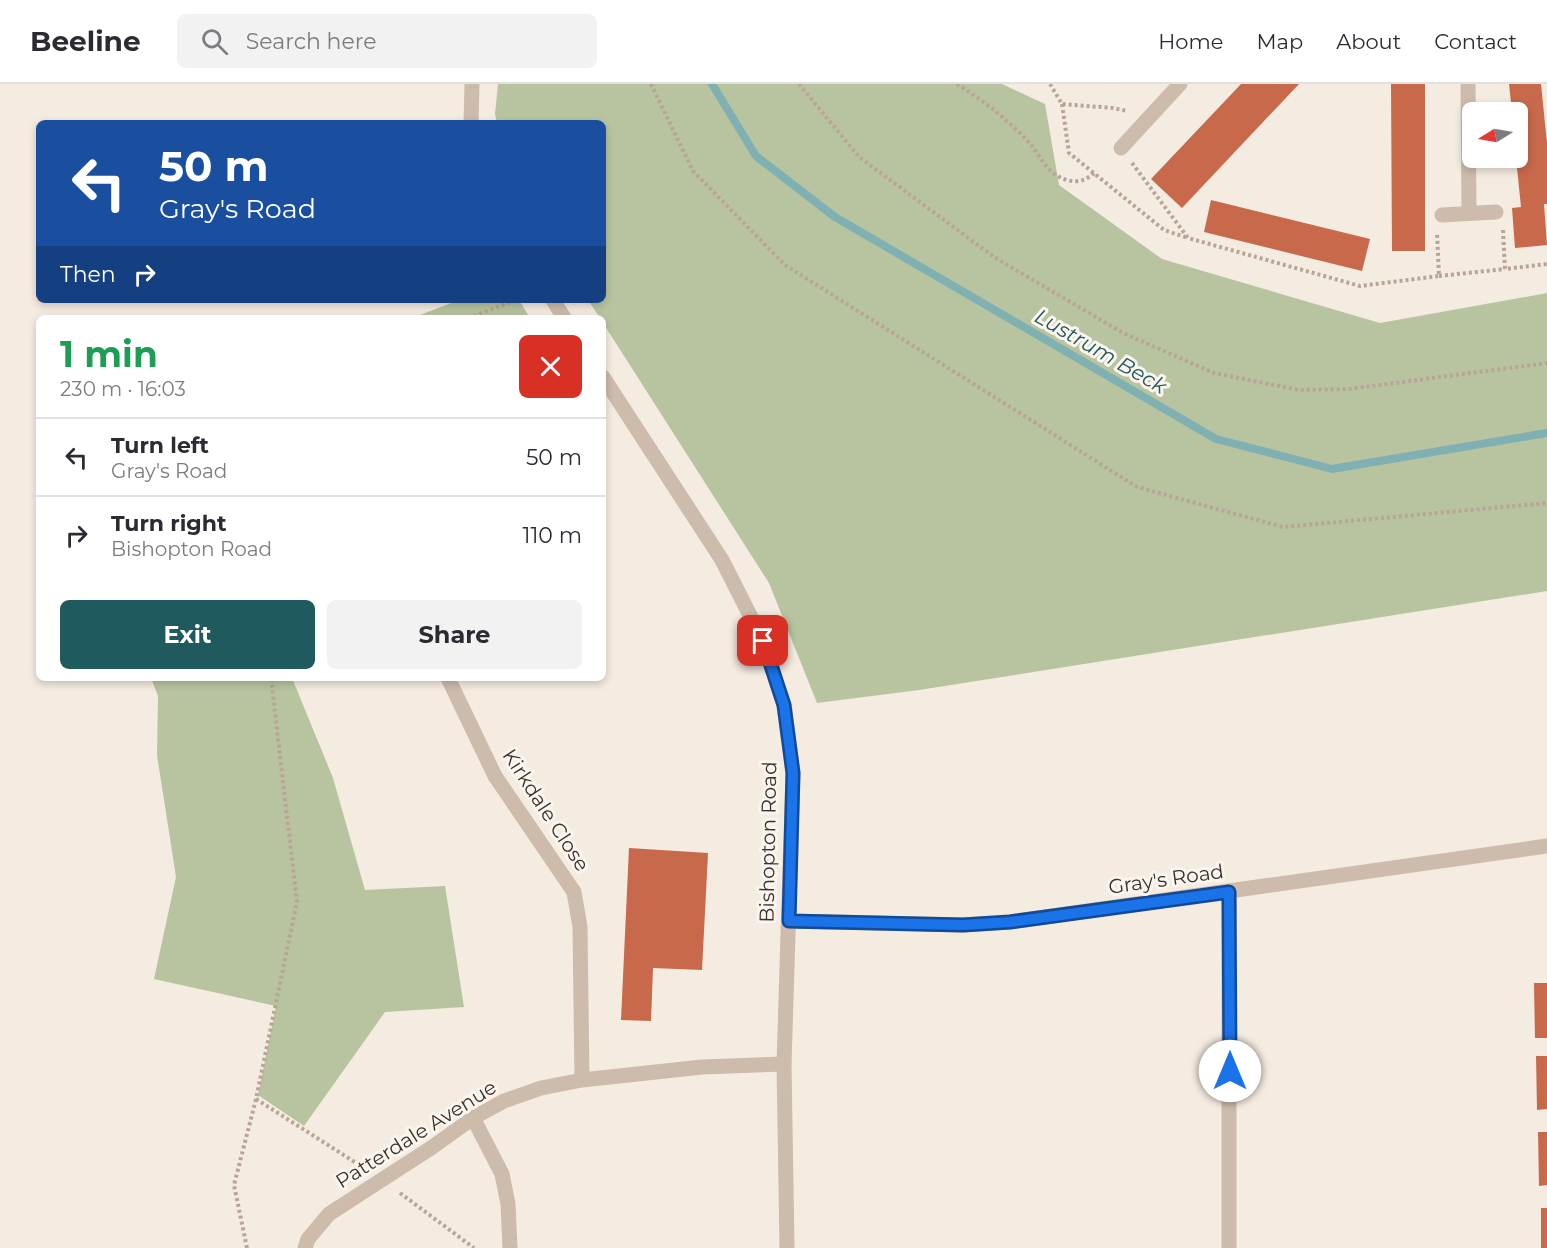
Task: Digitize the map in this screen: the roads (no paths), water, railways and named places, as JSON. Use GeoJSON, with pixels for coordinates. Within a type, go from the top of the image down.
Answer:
{"type":"FeatureCollection","features":[{"type":"Feature","properties":{"kind":"street"},"geometry":{"type":"LineString","coordinates":[[471,120],[472,84]]}},
{"type":"Feature","properties":{"kind":"street"},"geometry":{"type":"LineString","coordinates":[[1121,148],[1180,84]]}},
{"type":"Feature","properties":{"kind":"street"},"geometry":{"type":"LineString","coordinates":[[1468,84],[1469,213]]}},
{"type":"Feature","properties":{"kind":"street"},"geometry":{"type":"LineString","coordinates":[[1442,215],[1496,212]]}},
{"type":"Feature","properties":{"kind":"street","name":"Bishopton Road"},"geometry":{"type":"LineString","coordinates":[[606,382],[722,560],[763,641],[784,705],[793,773],[784,1064],[788,1248]]}},
{"type":"Feature","properties":{"kind":"street","name":"Kirkdale Close"},"geometry":{"type":"LineString","coordinates":[[449,681],[495,776],[574,892],[580,927],[582,1080]]}},
{"type":"Feature","properties":{"kind":"street","name":"Gray's Road"},"geometry":{"type":"LineString","coordinates":[[789,921],[963,925],[1010,922],[1547,846]]}},
{"type":"Feature","properties":{"kind":"street"},"geometry":{"type":"LineString","coordinates":[[1229,892],[1229,1248]]}},
{"type":"Feature","properties":{"kind":"street","name":"Patterdale Avenue"},"geometry":{"type":"LineString","coordinates":[[305,1248],[308,1239],[329,1214],[473,1118],[504,1101],[541,1088],[582,1080],[702,1068],[784,1064]]}},
{"type":"Feature","properties":{"kind":"street"},"geometry":{"type":"LineString","coordinates":[[473,1118],[502,1174],[508,1203],[510,1248]]}},
{"type":"Feature","properties":{"kind":"waterway","name":"Lustrum Beck"},"geometry":{"type":"LineString","coordinates":[[712,84],[756,156],[835,217],[1216,439],[1332,469],[1547,433]]}}]}
